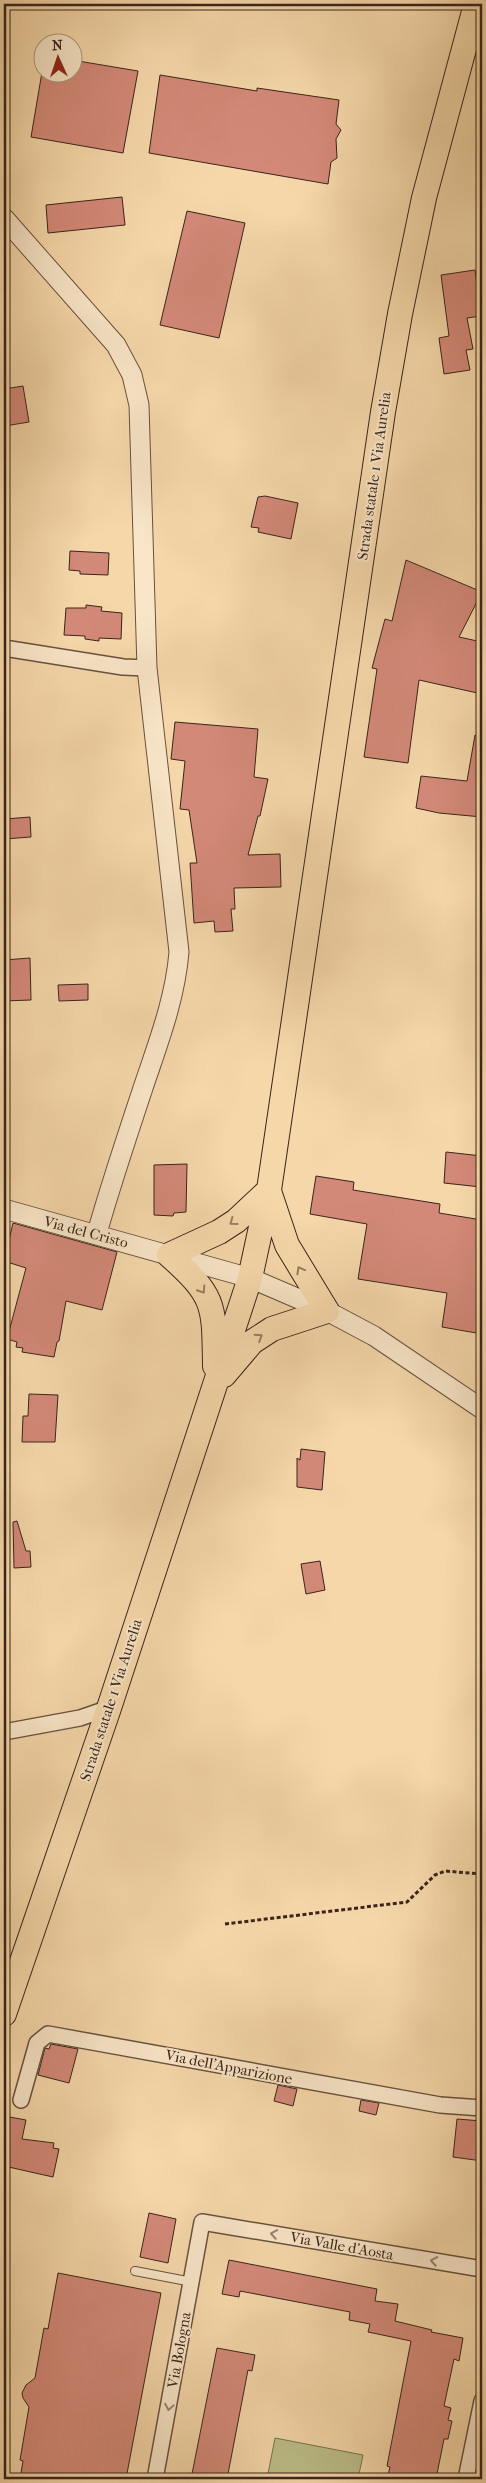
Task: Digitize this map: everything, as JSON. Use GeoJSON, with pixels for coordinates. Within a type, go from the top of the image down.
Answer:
{"type":"FeatureCollection","features":[{"type":"Feature","properties":{"kind":"main road","name":"Strada statale 1 Via Aurelia"},"geometry":{"type":"LineString","coordinates":[[4,2014],[109,1708],[250,1278],[269,1190],[305,956],[382,412],[424,198],[476,4]]}},
{"type":"Feature","properties":{"kind":"main road"},"geometry":{"type":"LineString","coordinates":[[269,1190],[287,1245],[306,1280],[327,1311],[272,1329],[252,1342],[215,1386],[214,1318],[211,1304],[193,1277],[169,1255],[219,1232],[236,1221],[269,1190]]}},
{"type":"Feature","properties":{"kind":"street"},"geometry":{"type":"LineString","coordinates":[[4,218],[116,345],[132,375],[139,405],[147,668],[178,952],[177,980],[170,1010],[113,1178],[97,1233]]}},
{"type":"Feature","properties":{"kind":"street"},"geometry":{"type":"LineString","coordinates":[[4,648],[124,667],[147,668]]}},
{"type":"Feature","properties":{"kind":"street","name":"Via del Cristo"},"geometry":{"type":"LineString","coordinates":[[4,1209],[51,1224],[97,1233],[250,1278],[327,1311],[414,1361],[482,1409]]}},
{"type":"Feature","properties":{"kind":"street"},"geometry":{"type":"LineString","coordinates":[[4,1732],[80,1718],[109,1708]]}},
{"type":"Feature","properties":{"kind":"street","name":"Via dell'Apparizione"},"geometry":{"type":"LineString","coordinates":[[21,2100],[37,2043],[48,2034],[440,2105],[482,2108]]}},
{"type":"Feature","properties":{"kind":"street","name":"Via Valle d'Aosta"},"geometry":{"type":"LineString","coordinates":[[202,2222],[482,2269]]}},
{"type":"Feature","properties":{"kind":"street","name":"Via Bologna"},"geometry":{"type":"LineString","coordinates":[[155,2479],[202,2222]]}},
{"type":"Feature","properties":{"kind":"street"},"geometry":{"type":"LineString","coordinates":[[466,2479],[482,2401]]}},
{"type":"Feature","properties":{"kind":"lane"},"geometry":{"type":"LineString","coordinates":[[135,2271],[192,2282]]}},
{"type":"Feature","properties":{"kind":"path"},"geometry":{"type":"LineString","coordinates":[[225,1924],[407,1902],[434,1875],[444,1871],[482,1874]]}},
{"type":"Feature","properties":{"kind":"green space"},"geometry":{"type":"Polygon","coordinates":[[[275,2438],[363,2455],[358,2479],[267,2479],[275,2438]]]}},
{"type":"Feature","properties":{"kind":"building"},"geometry":{"type":"Polygon","coordinates":[[[82,62],[138,71],[123,153],[31,137],[40,82],[82,82],[82,62]]]}},
{"type":"Feature","properties":{"kind":"building"},"geometry":{"type":"Polygon","coordinates":[[[160,75],[257,91],[257,88],[339,100],[336,124],[341,130],[336,139],[337,158],[331,162],[328,184],[149,153],[160,75]]]}},
{"type":"Feature","properties":{"kind":"building"},"geometry":{"type":"Polygon","coordinates":[[[122,197],[125,225],[48,233],[46,205],[122,197]]]}},
{"type":"Feature","properties":{"kind":"building"},"geometry":{"type":"Polygon","coordinates":[[[187,211],[245,223],[219,338],[160,325],[187,211]]]}},
{"type":"Feature","properties":{"kind":"building"},"geometry":{"type":"Polygon","coordinates":[[[475,270],[481,316],[467,318],[473,349],[466,350],[470,370],[444,374],[439,338],[449,336],[441,275],[475,270]]]}},
{"type":"Feature","properties":{"kind":"building"},"geometry":{"type":"Polygon","coordinates":[[[23,386],[29,422],[5,426],[4,389],[23,386]]]}},
{"type":"Feature","properties":{"kind":"building"},"geometry":{"type":"Polygon","coordinates":[[[265,496],[298,503],[291,539],[258,532],[259,528],[251,527],[258,497],[265,496]]]}},
{"type":"Feature","properties":{"kind":"building"},"geometry":{"type":"Polygon","coordinates":[[[70,551],[109,553],[108,575],[80,574],[80,571],[69,570],[70,551]]]}},
{"type":"Feature","properties":{"kind":"building"},"geometry":{"type":"Polygon","coordinates":[[[406,560],[482,592],[459,637],[482,642],[482,694],[419,680],[408,763],[364,757],[377,669],[372,668],[385,619],[392,621],[406,560]]]}},
{"type":"Feature","properties":{"kind":"building"},"geometry":{"type":"Polygon","coordinates":[[[86,605],[102,607],[101,611],[122,613],[121,639],[99,638],[99,641],[85,639],[85,636],[64,635],[66,608],[86,608],[86,605]]]}},
{"type":"Feature","properties":{"kind":"building"},"geometry":{"type":"Polygon","coordinates":[[[175,722],[258,729],[254,777],[268,779],[260,816],[258,816],[248,855],[280,854],[281,887],[234,888],[235,909],[231,909],[233,931],[215,932],[214,921],[194,923],[190,863],[197,863],[189,810],[180,809],[185,761],[171,759],[175,722]]]}},
{"type":"Feature","properties":{"kind":"building"},"geometry":{"type":"Polygon","coordinates":[[[475,735],[482,736],[482,817],[439,813],[416,808],[421,776],[467,781],[475,735]]]}},
{"type":"Feature","properties":{"kind":"building"},"geometry":{"type":"Polygon","coordinates":[[[30,817],[31,837],[4,839],[5,819],[30,817]]]}},
{"type":"Feature","properties":{"kind":"building"},"geometry":{"type":"Polygon","coordinates":[[[30,958],[31,1000],[4,1001],[4,960],[30,958]]]}},
{"type":"Feature","properties":{"kind":"building"},"geometry":{"type":"Polygon","coordinates":[[[88,984],[88,1000],[59,1001],[58,985],[88,984]]]}},
{"type":"Feature","properties":{"kind":"building"},"geometry":{"type":"Polygon","coordinates":[[[446,1152],[482,1156],[481,1187],[444,1183],[446,1152]]]}},
{"type":"Feature","properties":{"kind":"building"},"geometry":{"type":"Polygon","coordinates":[[[187,1164],[186,1212],[174,1213],[173,1216],[154,1215],[154,1165],[187,1164]]]}},
{"type":"Feature","properties":{"kind":"building"},"geometry":{"type":"Polygon","coordinates":[[[316,1176],[354,1182],[353,1190],[440,1204],[439,1213],[482,1220],[482,1334],[442,1327],[447,1293],[358,1279],[367,1224],[310,1214],[316,1176]]]}},
{"type":"Feature","properties":{"kind":"building"},"geometry":{"type":"Polygon","coordinates":[[[13,1223],[117,1252],[102,1310],[66,1301],[59,1341],[57,1342],[54,1357],[22,1352],[23,1348],[16,1347],[17,1342],[7,1339],[26,1268],[4,1261],[13,1223]]]}},
{"type":"Feature","properties":{"kind":"building"},"geometry":{"type":"Polygon","coordinates":[[[29,1394],[58,1395],[55,1442],[22,1442],[23,1416],[28,1416],[29,1394]]]}},
{"type":"Feature","properties":{"kind":"building"},"geometry":{"type":"Polygon","coordinates":[[[301,1449],[325,1452],[322,1490],[297,1487],[297,1458],[300,1460],[301,1449]]]}},
{"type":"Feature","properties":{"kind":"building"},"geometry":{"type":"Polygon","coordinates":[[[17,1521],[26,1551],[30,1551],[31,1567],[14,1568],[13,1522],[17,1521]]]}},
{"type":"Feature","properties":{"kind":"building"},"geometry":{"type":"Polygon","coordinates":[[[320,1561],[325,1590],[306,1594],[301,1564],[320,1561]]]}},
{"type":"Feature","properties":{"kind":"building"},"geometry":{"type":"Polygon","coordinates":[[[51,2044],[78,2049],[69,2083],[38,2075],[45,2048],[49,2049],[51,2044]]]}},
{"type":"Feature","properties":{"kind":"building"},"geometry":{"type":"Polygon","coordinates":[[[278,2085],[297,2089],[293,2106],[274,2101],[278,2085]]]}},
{"type":"Feature","properties":{"kind":"building"},"geometry":{"type":"Polygon","coordinates":[[[361,2100],[379,2103],[376,2115],[359,2111],[361,2100]]]}},
{"type":"Feature","properties":{"kind":"building"},"geometry":{"type":"Polygon","coordinates":[[[4,2116],[26,2120],[22,2139],[54,2143],[53,2148],[59,2149],[53,2177],[4,2166],[4,2116]]]}},
{"type":"Feature","properties":{"kind":"building"},"geometry":{"type":"Polygon","coordinates":[[[457,2119],[482,2121],[482,2161],[453,2157],[457,2119]]]}},
{"type":"Feature","properties":{"kind":"building"},"geometry":{"type":"Polygon","coordinates":[[[149,2213],[176,2219],[168,2263],[140,2257],[149,2213]]]}},
{"type":"Feature","properties":{"kind":"building"},"geometry":{"type":"Polygon","coordinates":[[[229,2260],[377,2289],[375,2301],[398,2304],[395,2321],[432,2330],[431,2332],[463,2338],[459,2361],[454,2359],[444,2406],[451,2408],[448,2420],[452,2421],[448,2439],[444,2439],[436,2479],[387,2479],[390,2467],[387,2466],[411,2341],[368,2332],[370,2324],[349,2320],[350,2312],[240,2291],[239,2297],[222,2294],[229,2260]]]}},
{"type":"Feature","properties":{"kind":"building"},"geometry":{"type":"Polygon","coordinates":[[[58,2273],[161,2293],[126,2479],[20,2479],[23,2461],[20,2460],[29,2407],[22,2393],[26,2385],[35,2378],[44,2328],[48,2329],[58,2273]]]}},
{"type":"Feature","properties":{"kind":"building"},"geometry":{"type":"Polygon","coordinates":[[[217,2348],[255,2355],[252,2371],[248,2370],[227,2479],[191,2479],[217,2348]]]}}]}
